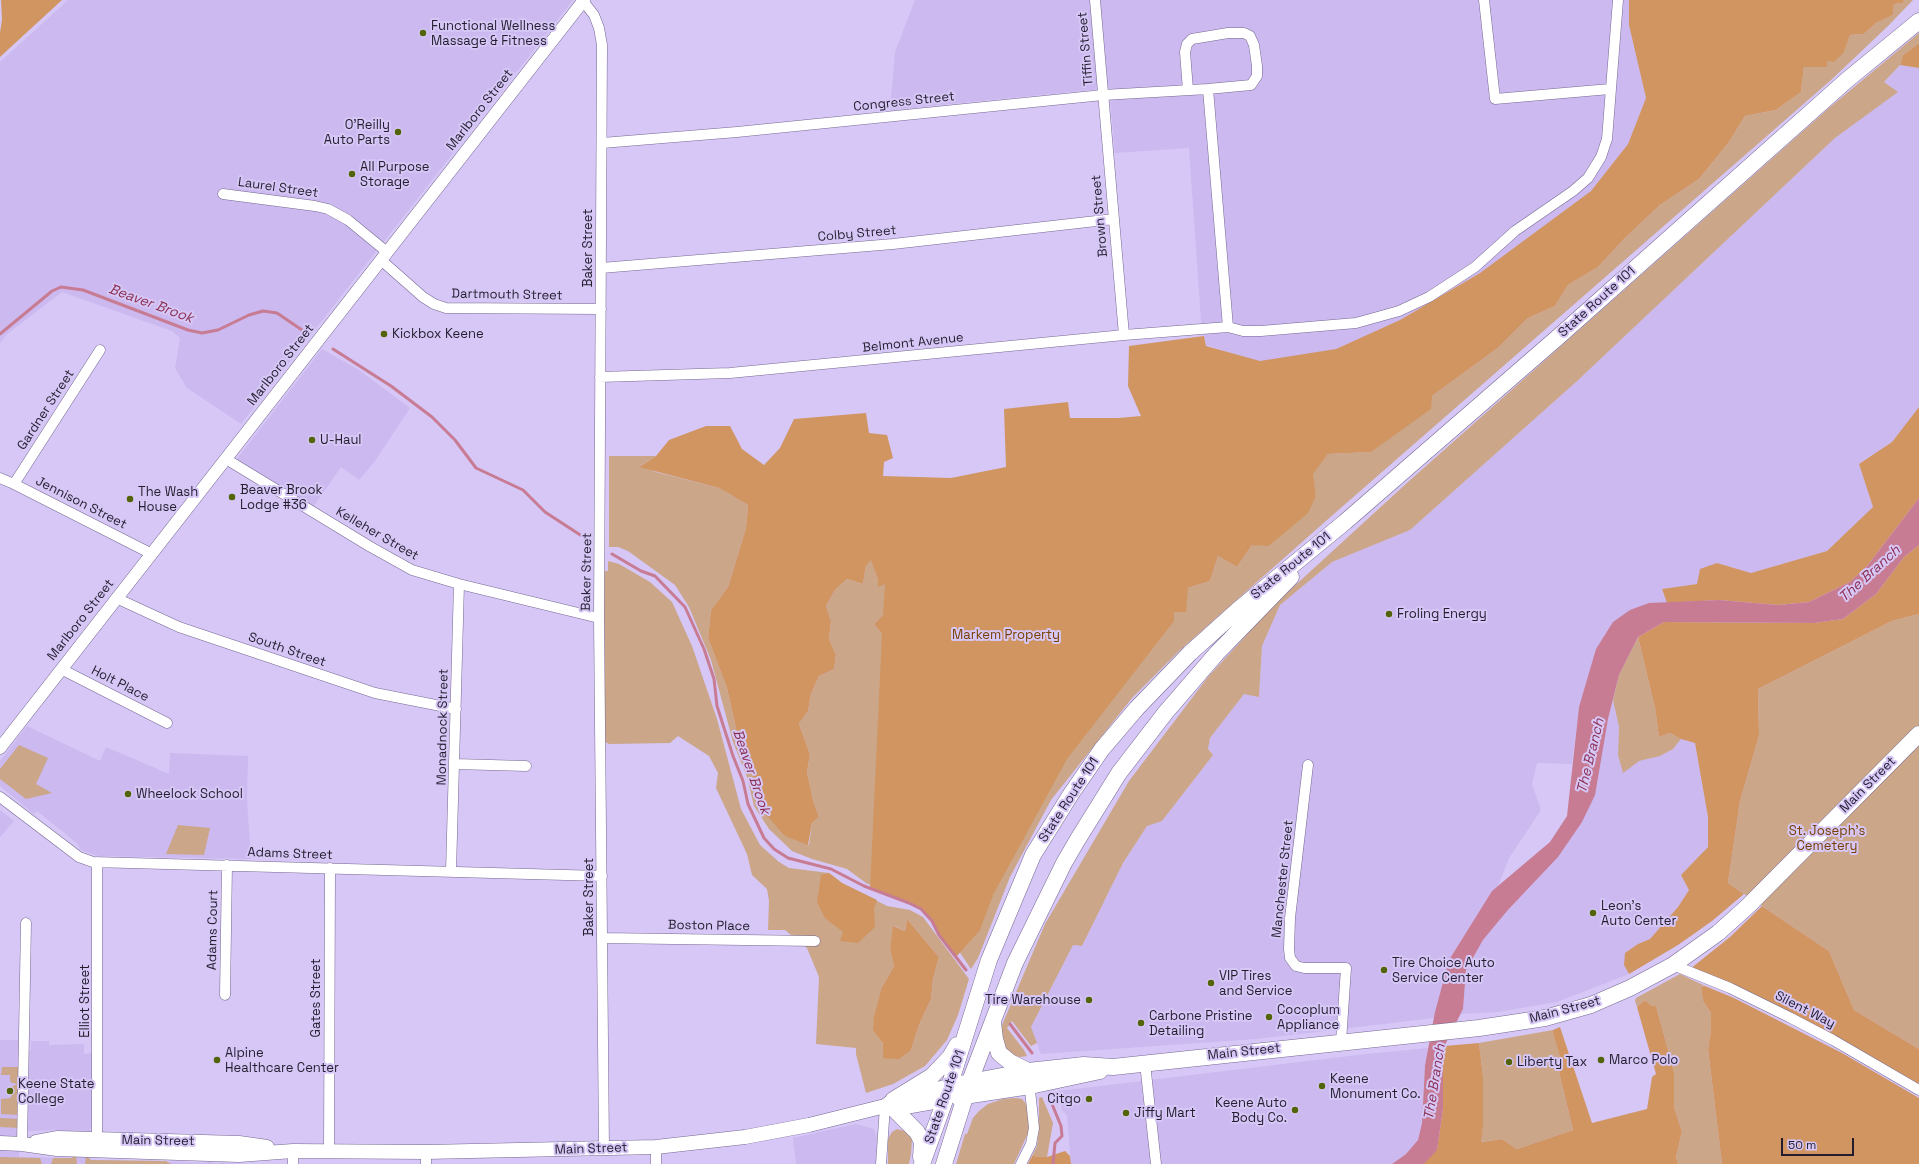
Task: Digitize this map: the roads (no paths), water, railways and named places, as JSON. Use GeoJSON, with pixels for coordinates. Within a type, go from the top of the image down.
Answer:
{"type":"FeatureCollection","features":[{"type":"Feature","properties":{"kind":"highway","name":"State Route 101"},"geometry":{"type":"LineString","coordinates":[[1847,80],[1919,7]]}},
{"type":"Feature","properties":{"kind":"highway","name":"State Route 101"},"geometry":{"type":"LineString","coordinates":[[921,1164],[947,1093],[989,960],[1033,855],[1071,794],[1102,749],[1138,708],[1200,643],[1239,608],[1345,522],[1563,333],[1847,80],[1919,21]]}},
{"type":"Feature","properties":{"kind":"highway","name":"State Route 101"},"geometry":{"type":"LineString","coordinates":[[944,1164],[968,1088],[1015,963],[1064,863],[1119,773],[1166,712],[1217,653],[1345,522]]}},
{"type":"Feature","properties":{"kind":"highway","name":"Main Street"},"geometry":{"type":"LineString","coordinates":[[947,1093],[968,1088],[1029,1079],[1084,1065],[1113,1067],[1470,1029],[1545,1018],[1591,1005],[1630,988],[1673,965],[1718,933],[1748,906],[1919,734]]}},
{"type":"Feature","properties":{"kind":"highway"},"geometry":{"type":"LineString","coordinates":[[996,1014],[993,1025],[999,1053],[1029,1079]]}},
{"type":"Feature","properties":{"kind":"highway"},"geometry":{"type":"LineString","coordinates":[[921,1164],[922,1142],[917,1132],[891,1105],[932,1076],[950,1057],[971,1019]]}},
{"type":"Feature","properties":{"kind":"main road","name":"Main Street"},"geometry":{"type":"LineString","coordinates":[[0,1143],[22,1144],[57,1149],[293,1157],[329,1152],[426,1158],[656,1147],[745,1137],[809,1125],[947,1093]]}},
{"type":"Feature","properties":{"kind":"main road","name":"Main Street"},"geometry":{"type":"LineString","coordinates":[[22,1144],[58,1138],[239,1143],[293,1157]]}},
{"type":"Feature","properties":{"kind":"street","name":"Baker Street"},"geometry":{"type":"LineString","coordinates":[[583,0],[594,15],[600,34],[602,143],[599,618],[604,1149]]}},
{"type":"Feature","properties":{"kind":"street","name":"Marlboro Street"},"geometry":{"type":"LineString","coordinates":[[2,743],[150,553],[226,459],[583,0]]}},
{"type":"Feature","properties":{"kind":"street","name":"Tiffin Street"},"geometry":{"type":"LineString","coordinates":[[1095,0],[1103,95]]}},
{"type":"Feature","properties":{"kind":"street"},"geometry":{"type":"LineString","coordinates":[[1484,0],[1495,99],[1610,89]]}},
{"type":"Feature","properties":{"kind":"street","name":"Belmont Avenue"},"geometry":{"type":"LineString","coordinates":[[600,377],[730,374],[1124,335],[1228,327],[1243,331],[1261,331],[1356,323],[1399,311],[1429,297],[1475,267],[1515,231],[1573,191],[1588,178],[1601,157],[1607,139],[1618,0]]}},
{"type":"Feature","properties":{"kind":"street"},"geometry":{"type":"LineString","coordinates":[[1188,90],[1185,52],[1187,44],[1192,39],[1228,33],[1244,33],[1250,36],[1254,46],[1257,66],[1257,76],[1251,85],[1208,89],[1228,327]]}},
{"type":"Feature","properties":{"kind":"street","name":"Congress Street"},"geometry":{"type":"LineString","coordinates":[[602,143],[737,132],[1103,95],[1208,89]]}},
{"type":"Feature","properties":{"kind":"street","name":"Brown Street"},"geometry":{"type":"LineString","coordinates":[[1103,95],[1124,335]]}},
{"type":"Feature","properties":{"kind":"street","name":"Laurel Street"},"geometry":{"type":"LineString","coordinates":[[223,194],[328,209],[348,220],[384,256]]}},
{"type":"Feature","properties":{"kind":"street","name":"Colby Street"},"geometry":{"type":"LineString","coordinates":[[601,268],[893,244],[1114,220]]}},
{"type":"Feature","properties":{"kind":"street","name":"Dartmouth Street"},"geometry":{"type":"LineString","coordinates":[[384,256],[423,297],[434,304],[446,308],[601,309]]}},
{"type":"Feature","properties":{"kind":"street","name":"Gardner Street"},"geometry":{"type":"LineString","coordinates":[[14,484],[100,350]]}},
{"type":"Feature","properties":{"kind":"street","name":"Kelleher Street"},"geometry":{"type":"LineString","coordinates":[[226,459],[406,567],[424,574],[460,584],[599,618]]}},
{"type":"Feature","properties":{"kind":"street","name":"Jennison Street"},"geometry":{"type":"LineString","coordinates":[[0,478],[150,553]]}},
{"type":"Feature","properties":{"kind":"street","name":"Monadnock Street"},"geometry":{"type":"LineString","coordinates":[[451,871],[460,584]]}},
{"type":"Feature","properties":{"kind":"street","name":"South Street"},"geometry":{"type":"LineString","coordinates":[[116,598],[179,627],[375,693],[456,709]]}},
{"type":"Feature","properties":{"kind":"street","name":"Holt Place"},"geometry":{"type":"LineString","coordinates":[[61,669],[167,723]]}},
{"type":"Feature","properties":{"kind":"street"},"geometry":{"type":"LineString","coordinates":[[455,764],[526,766]]}},
{"type":"Feature","properties":{"kind":"street","name":"Manchester Street"},"geometry":{"type":"LineString","coordinates":[[1308,765],[1290,918],[1290,958],[1296,966],[1304,968],[1346,968],[1341,1042]]}},
{"type":"Feature","properties":{"kind":"street","name":"Adams Street"},"geometry":{"type":"LineString","coordinates":[[0,797],[79,857],[97,862],[602,876]]}},
{"type":"Feature","properties":{"kind":"street","name":"Elliot Street"},"geometry":{"type":"LineString","coordinates":[[97,862],[97,1139]]}},
{"type":"Feature","properties":{"kind":"street","name":"Adams Court"},"geometry":{"type":"LineString","coordinates":[[225,995],[227,865]]}},
{"type":"Feature","properties":{"kind":"street","name":"Gates Street"},"geometry":{"type":"LineString","coordinates":[[329,1152],[330,868]]}},
{"type":"Feature","properties":{"kind":"street"},"geometry":{"type":"LineString","coordinates":[[22,1144],[26,923]]}},
{"type":"Feature","properties":{"kind":"street","name":"Boston Place"},"geometry":{"type":"LineString","coordinates":[[602,938],[815,941]]}},
{"type":"Feature","properties":{"kind":"street","name":"Silent Way"},"geometry":{"type":"LineString","coordinates":[[1673,965],[1730,988],[1789,1016],[1919,1090]]}},
{"type":"Feature","properties":{"kind":"street"},"geometry":{"type":"LineString","coordinates":[[1145,1063],[1156,1164]]}},
{"type":"Feature","properties":{"kind":"street"},"geometry":{"type":"LineString","coordinates":[[1021,1164],[1031,1144],[1034,1128],[1029,1079]]}},
{"type":"Feature","properties":{"kind":"street"},"geometry":{"type":"LineString","coordinates":[[881,1164],[891,1105]]}},
{"type":"Feature","properties":{"kind":"street"},"geometry":{"type":"LineString","coordinates":[[656,1147],[656,1164]]}},
{"type":"Feature","properties":{"kind":"water","name":"The Branch"},"geometry":{"type":"Polygon","coordinates":[[[1919,498],[1919,545],[1904,557],[1876,594],[1843,619],[1814,623],[1664,622],[1638,637],[1619,675],[1608,719],[1595,795],[1582,822],[1558,857],[1507,911],[1483,940],[1466,970],[1463,1009],[1443,1049],[1443,1109],[1437,1150],[1424,1164],[1392,1164],[1406,1154],[1418,1140],[1422,1123],[1425,1065],[1435,1012],[1449,960],[1492,891],[1550,842],[1567,816],[1579,707],[1596,649],[1613,622],[1630,610],[1649,603],[1719,600],[1778,605],[1809,602],[1850,582],[1868,565],[1919,498]]]}},
{"type":"Feature","properties":{"kind":"waterway","name":"Beaver Brook"},"geometry":{"type":"LineString","coordinates":[[0,334],[52,291],[61,287],[83,290],[188,330],[202,333],[218,330],[249,315],[263,311],[277,313],[302,330]]}},
{"type":"Feature","properties":{"kind":"waterway","name":"Beaver Brook"},"geometry":{"type":"LineString","coordinates":[[333,349],[391,386],[432,417],[455,440],[476,468],[523,490],[545,512],[588,540]]}},
{"type":"Feature","properties":{"kind":"waterway","name":"Beaver Brook"},"geometry":{"type":"LineString","coordinates":[[612,554],[641,571],[655,576],[685,607],[704,649],[714,679],[717,706],[733,756],[743,781],[748,804],[764,838],[774,849],[788,858],[831,869],[864,886],[921,909],[932,921],[939,935],[966,970]]}},
{"type":"Feature","properties":{"kind":"waterway","name":"Beaver Brook"},"geometry":{"type":"LineString","coordinates":[[1010,1024],[1032,1053]]}},
{"type":"Feature","properties":{"kind":"waterway","name":"Beaver Brook"},"geometry":{"type":"LineString","coordinates":[[1052,1104],[1061,1126],[1062,1136],[1055,1143],[1053,1164]]}},
{"type":"Feature","properties":{"kind":"place","name":"Functional Wellness Massage & Fitness"},"geometry":{"type":"Point","coordinates":[423,33]}},
{"type":"Feature","properties":{"kind":"place","name":"O'Reilly Auto Parts"},"geometry":{"type":"Point","coordinates":[398,132]}},
{"type":"Feature","properties":{"kind":"place","name":"All Purpose Storage"},"geometry":{"type":"Point","coordinates":[352,174]}},
{"type":"Feature","properties":{"kind":"place","name":"Kickbox Keene"},"geometry":{"type":"Point","coordinates":[384,334]}},
{"type":"Feature","properties":{"kind":"place","name":"U-Haul"},"geometry":{"type":"Point","coordinates":[312,440]}},
{"type":"Feature","properties":{"kind":"place","name":"Beaver Brook Lodge #36"},"geometry":{"type":"Point","coordinates":[232,497]}},
{"type":"Feature","properties":{"kind":"place","name":"The Wash House"},"geometry":{"type":"Point","coordinates":[130,499]}},
{"type":"Feature","properties":{"kind":"place","name":"Froling Energy"},"geometry":{"type":"Point","coordinates":[1389,614]}},
{"type":"Feature","properties":{"kind":"place","name":"Wheelock School"},"geometry":{"type":"Point","coordinates":[128,794]}},
{"type":"Feature","properties":{"kind":"place","name":"Leon's Auto Center"},"geometry":{"type":"Point","coordinates":[1593,913]}},
{"type":"Feature","properties":{"kind":"place","name":"Tire Choice Auto Service Center"},"geometry":{"type":"Point","coordinates":[1384,970]}},
{"type":"Feature","properties":{"kind":"place","name":"VIP Tires and Service"},"geometry":{"type":"Point","coordinates":[1211,983]}},
{"type":"Feature","properties":{"kind":"place","name":"Tire Warehouse"},"geometry":{"type":"Point","coordinates":[1089,1000]}},
{"type":"Feature","properties":{"kind":"place","name":"Cocoplum Appliance"},"geometry":{"type":"Point","coordinates":[1269,1017]}},
{"type":"Feature","properties":{"kind":"place","name":"Carbone Pristine Detailing"},"geometry":{"type":"Point","coordinates":[1141,1023]}},
{"type":"Feature","properties":{"kind":"place","name":"Alpine Healthcare Center"},"geometry":{"type":"Point","coordinates":[217,1060]}},
{"type":"Feature","properties":{"kind":"place","name":"Marco Polo"},"geometry":{"type":"Point","coordinates":[1601,1060]}},
{"type":"Feature","properties":{"kind":"place","name":"Liberty Tax"},"geometry":{"type":"Point","coordinates":[1509,1062]}},
{"type":"Feature","properties":{"kind":"place","name":"Keene Monument Co."},"geometry":{"type":"Point","coordinates":[1322,1086]}},
{"type":"Feature","properties":{"kind":"place","name":"Keene State College"},"geometry":{"type":"Point","coordinates":[10,1091]}},
{"type":"Feature","properties":{"kind":"place","name":"Citgo"},"geometry":{"type":"Point","coordinates":[1089,1099]}},
{"type":"Feature","properties":{"kind":"place","name":"Keene Auto Body Co."},"geometry":{"type":"Point","coordinates":[1295,1110]}},
{"type":"Feature","properties":{"kind":"place","name":"Jiffy Mart"},"geometry":{"type":"Point","coordinates":[1126,1113]}},
{"type":"Feature","properties":{"kind":"park label","name":"Markem Property"},"geometry":{"type":"Point","coordinates":[1006,635]}},
{"type":"Feature","properties":{"kind":"park label","name":"St. Joseph's Cemetery"},"geometry":{"type":"Point","coordinates":[1827,838]}}]}
